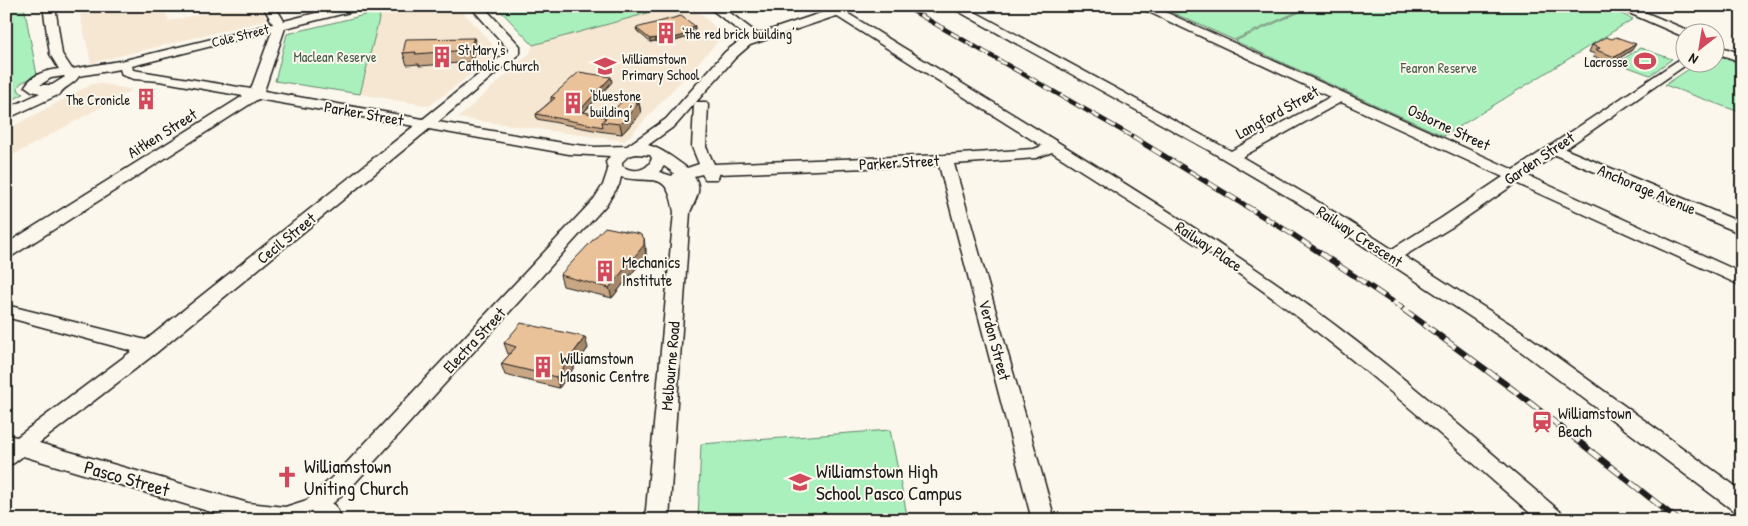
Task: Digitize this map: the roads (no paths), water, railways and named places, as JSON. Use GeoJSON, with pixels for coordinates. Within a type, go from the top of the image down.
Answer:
{"type":"FeatureCollection","features":[{"type":"Feature","properties":{"kind":"street"},"geometry":{"type":"LineString","coordinates":[[49,6],[56,54],[69,77]]}},
{"type":"Feature","properties":{"kind":"street"},"geometry":{"type":"LineString","coordinates":[[256,94],[280,25],[269,6]]}},
{"type":"Feature","properties":{"kind":"street","name":"Cole Street"},"geometry":{"type":"LineString","coordinates":[[69,77],[358,6]]}},
{"type":"Feature","properties":{"kind":"street","name":"Cecil Street"},"geometry":{"type":"LineString","coordinates":[[11,449],[149,348],[514,53],[515,49],[476,6]]}},
{"type":"Feature","properties":{"kind":"street"},"geometry":{"type":"LineString","coordinates":[[713,6],[756,38]]}},
{"type":"Feature","properties":{"kind":"street"},"geometry":{"type":"LineString","coordinates":[[682,180],[659,156],[660,141],[671,122],[730,55],[743,44],[756,38],[855,6]]}},
{"type":"Feature","properties":{"kind":"street","name":"Railway Crescent"},"geometry":{"type":"LineString","coordinates":[[955,6],[1231,157],[1306,201],[1514,336],[1742,504]]}},
{"type":"Feature","properties":{"kind":"street","name":"Osborne Street"},"geometry":{"type":"LineString","coordinates":[[1142,6],[1742,280]]}},
{"type":"Feature","properties":{"kind":"street"},"geometry":{"type":"LineString","coordinates":[[1619,6],[1676,30]]}},
{"type":"Feature","properties":{"kind":"street","name":"Railway Place"},"geometry":{"type":"LineString","coordinates":[[837,12],[1160,213],[1277,292],[1395,383],[1554,520]]}},
{"type":"Feature","properties":{"kind":"street"},"geometry":{"type":"LineString","coordinates":[[1726,47],[1742,53]]}},
{"type":"Feature","properties":{"kind":"street"},"geometry":{"type":"LineString","coordinates":[[1726,52],[1742,58]]}},
{"type":"Feature","properties":{"kind":"street"},"geometry":{"type":"LineString","coordinates":[[6,115],[27,99],[35,83],[52,68],[56,54]]}},
{"type":"Feature","properties":{"kind":"street"},"geometry":{"type":"LineString","coordinates":[[142,60],[145,71],[159,77]]}},
{"type":"Feature","properties":{"kind":"street","name":"Parker Street"},"geometry":{"type":"LineString","coordinates":[[123,64],[129,74],[159,77],[569,149],[596,152],[647,150],[659,156]]}},
{"type":"Feature","properties":{"kind":"street","name":"Garden Street"},"geometry":{"type":"LineString","coordinates":[[1392,256],[1446,223],[1512,176],[1676,66]]}},
{"type":"Feature","properties":{"kind":"street"},"geometry":{"type":"LineString","coordinates":[[35,83],[36,89],[46,89],[69,77]]}},
{"type":"Feature","properties":{"kind":"street"},"geometry":{"type":"LineString","coordinates":[[6,115],[44,97],[69,77]]}},
{"type":"Feature","properties":{"kind":"street","name":"Aitken Street"},"geometry":{"type":"LineString","coordinates":[[6,252],[14,239],[256,94]]}},
{"type":"Feature","properties":{"kind":"street","name":"Langford Street"},"geometry":{"type":"LineString","coordinates":[[1231,157],[1341,97]]}},
{"type":"Feature","properties":{"kind":"street"},"geometry":{"type":"LineString","coordinates":[[701,105],[699,147],[709,173]]}},
{"type":"Feature","properties":{"kind":"street"},"geometry":{"type":"LineString","coordinates":[[628,151],[671,122]]}},
{"type":"Feature","properties":{"kind":"street","name":"Parker Street"},"geometry":{"type":"LineString","coordinates":[[682,180],[709,173],[945,160],[1036,153],[1053,147]]}},
{"type":"Feature","properties":{"kind":"street","name":"Parker Street"},"geometry":{"type":"LineString","coordinates":[[569,149],[602,161],[624,174],[641,174]]}},
{"type":"Feature","properties":{"kind":"street","name":"Anchorage Avenue"},"geometry":{"type":"LineString","coordinates":[[1553,149],[1742,229]]}},
{"type":"Feature","properties":{"kind":"street","name":"Electra Street"},"geometry":{"type":"LineString","coordinates":[[324,513],[347,477],[600,202],[611,185],[615,169],[613,164],[616,158],[628,151]]}},
{"type":"Feature","properties":{"kind":"street","name":"Electra Street"},"geometry":{"type":"LineString","coordinates":[[600,202],[641,174],[658,166],[659,156]]}},
{"type":"Feature","properties":{"kind":"street","name":"Verdon Street"},"geometry":{"type":"LineString","coordinates":[[945,160],[1044,520]]}},
{"type":"Feature","properties":{"kind":"street"},"geometry":{"type":"LineString","coordinates":[[641,174],[682,180]]}},
{"type":"Feature","properties":{"kind":"street","name":"Melbourne Road"},"geometry":{"type":"LineString","coordinates":[[657,520],[682,212],[678,190],[682,180]]}},
{"type":"Feature","properties":{"kind":"street"},"geometry":{"type":"LineString","coordinates":[[6,311],[149,348]]}},
{"type":"Feature","properties":{"kind":"street","name":"Pasco Street"},"geometry":{"type":"LineString","coordinates":[[11,449],[253,517],[286,518]]}},
{"type":"Feature","properties":{"kind":"street"},"geometry":{"type":"LineString","coordinates":[[286,518],[304,509],[324,513]]}},
{"type":"Feature","properties":{"kind":"railway"},"geometry":{"type":"LineString","coordinates":[[904,6],[1135,138]]}},
{"type":"Feature","properties":{"kind":"railway"},"geometry":{"type":"LineString","coordinates":[[1133,137],[1292,234],[1405,310]]}},
{"type":"Feature","properties":{"kind":"railway"},"geometry":{"type":"LineString","coordinates":[[1403,309],[1515,391],[1678,520]]}},
{"type":"Feature","properties":{"kind":"place","name":"‘the red brick building’"},"geometry":{"type":"Point","coordinates":[666,33]}},
{"type":"Feature","properties":{"kind":"place","name":"St Mary's Catholic Church"},"geometry":{"type":"Point","coordinates":[442,57]}},
{"type":"Feature","properties":{"kind":"place","name":"Lacrosse"},"geometry":{"type":"Point","coordinates":[1645,61]}},
{"type":"Feature","properties":{"kind":"place","name":"Williamstown Primary School"},"geometry":{"type":"Point","coordinates":[605,66]}},
{"type":"Feature","properties":{"kind":"place","name":"The Cronicle"},"geometry":{"type":"Point","coordinates":[146,99]}},
{"type":"Feature","properties":{"kind":"place","name":"‘bluestone building’"},"geometry":{"type":"Point","coordinates":[573,103]}},
{"type":"Feature","properties":{"kind":"place","name":"Mechanics Institute"},"geometry":{"type":"Point","coordinates":[605,271]}},
{"type":"Feature","properties":{"kind":"place","name":"Williamstown Masonic Centre"},"geometry":{"type":"Point","coordinates":[543,367]}},
{"type":"Feature","properties":{"kind":"place","name":"Williamstown Beach"},"geometry":{"type":"Point","coordinates":[1542,422]}},
{"type":"Feature","properties":{"kind":"place","name":"Williamstown Uniting Church"},"geometry":{"type":"Point","coordinates":[287,477]}},
{"type":"Feature","properties":{"kind":"place","name":"Williamstown High School Pasco Campus"},"geometry":{"type":"Point","coordinates":[800,482]}},
{"type":"Feature","properties":{"kind":"park label","name":"Maclean Reserve"},"geometry":{"type":"Point","coordinates":[335,56]}},
{"type":"Feature","properties":{"kind":"park label","name":"Fearon Reserve"},"geometry":{"type":"Point","coordinates":[1439,67]}}]}
